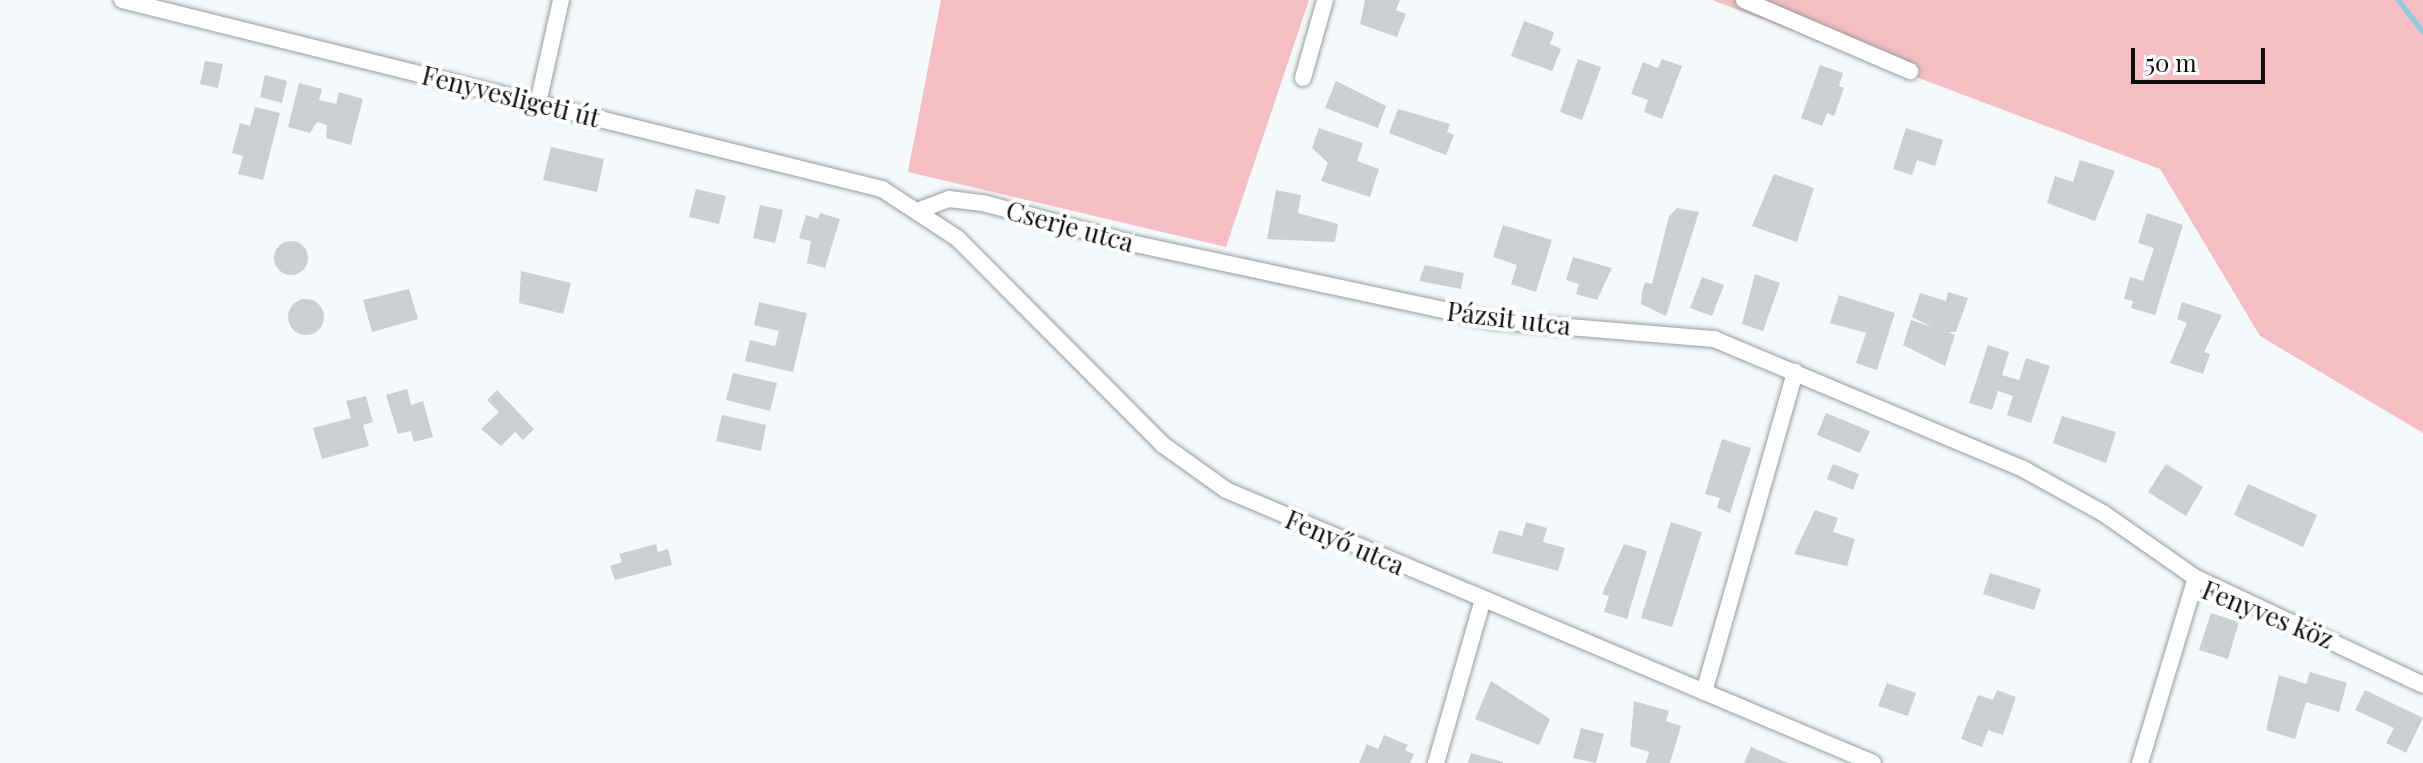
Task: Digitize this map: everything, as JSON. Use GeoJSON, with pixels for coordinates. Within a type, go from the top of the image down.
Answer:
{"type":"FeatureCollection","features":[{"type":"Feature","properties":{"kind":"street","name":"Fenyvesligeti út"},"geometry":{"type":"LineString","coordinates":[[122,0],[856,179],[898,196]]}},
{"type":"Feature","properties":{"kind":"street"},"geometry":{"type":"LineString","coordinates":[[538,103],[561,0]]}},
{"type":"Feature","properties":{"kind":"street"},"geometry":{"type":"LineString","coordinates":[[1303,78],[1325,0]]}},
{"type":"Feature","properties":{"kind":"street"},"geometry":{"type":"LineString","coordinates":[[1744,0],[1910,71]]}},
{"type":"Feature","properties":{"kind":"street","name":"Fenyő utca"},"geometry":{"type":"LineString","coordinates":[[898,196],[957,238],[1142,426],[1203,477],[1704,692],[1841,757],[1873,763]]}},
{"type":"Feature","properties":{"kind":"street","name":"Cserje utca"},"geometry":{"type":"LineString","coordinates":[[920,210],[964,200],[1131,243],[1221,258]]}},
{"type":"Feature","properties":{"kind":"street","name":"Pázsit utca"},"geometry":{"type":"LineString","coordinates":[[1221,258],[1495,321],[1687,332],[1795,372],[2025,470],[2128,529],[2196,578]]}},
{"type":"Feature","properties":{"kind":"street"},"geometry":{"type":"LineString","coordinates":[[1704,692],[1795,372]]}},
{"type":"Feature","properties":{"kind":"street","name":"Fenyves köz"},"geometry":{"type":"LineString","coordinates":[[2140,763],[2196,578],[2423,685]]}},
{"type":"Feature","properties":{"kind":"street"},"geometry":{"type":"LineString","coordinates":[[1436,763],[1483,599]]}},
{"type":"Feature","properties":{"kind":"shaded area"},"geometry":{"type":"Polygon","coordinates":[[[941,0],[1309,0],[1226,247],[908,172],[941,0]]]}},
{"type":"Feature","properties":{"kind":"shaded area"},"geometry":{"type":"Polygon","coordinates":[[[1712,0],[2423,0],[2423,433],[2260,336],[2160,169],[1712,0]]]}},
{"type":"Feature","properties":{"kind":"building"},"geometry":{"type":"Polygon","coordinates":[[[1365,0],[1400,0],[1396,10],[1406,14],[1397,37],[1360,24],[1365,0]]]}},
{"type":"Feature","properties":{"kind":"building"},"geometry":{"type":"Polygon","coordinates":[[[1524,21],[1554,32],[1550,44],[1561,49],[1552,71],[1511,56],[1524,21]]]}},
{"type":"Feature","properties":{"kind":"building"},"geometry":{"type":"Polygon","coordinates":[[[1578,59],[1601,67],[1582,120],[1560,112],[1578,59]]]}},
{"type":"Feature","properties":{"kind":"building"},"geometry":{"type":"Polygon","coordinates":[[[1662,59],[1682,66],[1662,119],[1644,112],[1648,100],[1631,94],[1643,62],[1658,68],[1662,59]]]}},
{"type":"Feature","properties":{"kind":"building"},"geometry":{"type":"Polygon","coordinates":[[[205,61],[223,64],[218,88],[200,84],[205,61]]]}},
{"type":"Feature","properties":{"kind":"building"},"geometry":{"type":"Polygon","coordinates":[[[1820,65],[1843,73],[1839,86],[1844,88],[1834,116],[1827,113],[1822,126],[1801,118],[1820,65]]]}},
{"type":"Feature","properties":{"kind":"building"},"geometry":{"type":"Polygon","coordinates":[[[265,75],[287,81],[282,103],[260,97],[265,75]]]}},
{"type":"Feature","properties":{"kind":"building"},"geometry":{"type":"Polygon","coordinates":[[[1336,81],[1386,106],[1378,128],[1325,108],[1336,81]]]}},
{"type":"Feature","properties":{"kind":"building"},"geometry":{"type":"Polygon","coordinates":[[[299,83],[322,89],[319,100],[336,104],[339,92],[363,99],[351,145],[326,138],[327,125],[317,122],[310,133],[288,127],[299,83]]]}},
{"type":"Feature","properties":{"kind":"building"},"geometry":{"type":"Polygon","coordinates":[[[255,107],[280,113],[263,180],[238,174],[243,156],[232,153],[240,123],[250,126],[255,107]]]}},
{"type":"Feature","properties":{"kind":"building"},"geometry":{"type":"Polygon","coordinates":[[[1398,109],[1450,124],[1447,132],[1454,135],[1446,155],[1389,133],[1398,109]]]}},
{"type":"Feature","properties":{"kind":"building"},"geometry":{"type":"Polygon","coordinates":[[[1319,128],[1363,143],[1357,161],[1379,169],[1370,197],[1321,181],[1328,163],[1312,148],[1319,128]]]}},
{"type":"Feature","properties":{"kind":"building"},"geometry":{"type":"Polygon","coordinates":[[[1906,128],[1943,140],[1935,166],[1917,160],[1912,175],[1893,169],[1906,128]]]}},
{"type":"Feature","properties":{"kind":"building"},"geometry":{"type":"Polygon","coordinates":[[[551,147],[604,159],[597,192],[543,180],[551,147]]]}},
{"type":"Feature","properties":{"kind":"building"},"geometry":{"type":"Polygon","coordinates":[[[2080,160],[2115,171],[2095,221],[2047,203],[2055,176],[2073,182],[2080,160]]]}},
{"type":"Feature","properties":{"kind":"building"},"geometry":{"type":"Polygon","coordinates":[[[1774,174],[1814,188],[1797,242],[1752,226],[1774,174]]]}},
{"type":"Feature","properties":{"kind":"building"},"geometry":{"type":"Polygon","coordinates":[[[696,189],[726,196],[719,224],[689,217],[696,189]]]}},
{"type":"Feature","properties":{"kind":"building"},"geometry":{"type":"Polygon","coordinates":[[[1276,190],[1301,195],[1298,213],[1338,224],[1335,242],[1267,239],[1276,190]]]}},
{"type":"Feature","properties":{"kind":"building"},"geometry":{"type":"Polygon","coordinates":[[[760,205],[783,210],[775,243],[753,238],[760,205]]]}},
{"type":"Feature","properties":{"kind":"building"},"geometry":{"type":"Polygon","coordinates":[[[1677,208],[1699,212],[1666,316],[1641,304],[1642,292],[1645,282],[1652,284],[1669,216],[1677,208]]]}},
{"type":"Feature","properties":{"kind":"building"},"geometry":{"type":"Polygon","coordinates":[[[820,213],[840,219],[825,268],[807,263],[811,241],[799,238],[806,215],[818,219],[820,213]]]}},
{"type":"Feature","properties":{"kind":"building"},"geometry":{"type":"Polygon","coordinates":[[[2147,213],[2183,225],[2155,315],[2131,308],[2133,301],[2124,299],[2130,277],[2143,281],[2154,248],[2138,243],[2147,213]]]}},
{"type":"Feature","properties":{"kind":"building"},"geometry":{"type":"Polygon","coordinates":[[[1503,225],[1552,240],[1536,292],[1511,284],[1517,265],[1493,257],[1503,225]]]}},
{"type":"Feature","properties":{"kind":"building"},"geometry":{"type":"Polygon","coordinates":[[[291,241],[303,246],[308,258],[303,270],[291,275],[279,270],[274,258],[279,246],[291,241]]]}},
{"type":"Feature","properties":{"kind":"building"},"geometry":{"type":"Polygon","coordinates":[[[1573,257],[1612,268],[1597,300],[1576,294],[1579,284],[1566,280],[1573,257]]]}},
{"type":"Feature","properties":{"kind":"building"},"geometry":{"type":"Polygon","coordinates":[[[1425,265],[1464,273],[1461,289],[1419,281],[1425,265]]]}},
{"type":"Feature","properties":{"kind":"building"},"geometry":{"type":"Polygon","coordinates":[[[521,271],[571,283],[563,314],[519,303],[521,271]]]}},
{"type":"Feature","properties":{"kind":"building"},"geometry":{"type":"Polygon","coordinates":[[[1755,274],[1780,283],[1763,331],[1742,324],[1755,274]]]}},
{"type":"Feature","properties":{"kind":"building"},"geometry":{"type":"Polygon","coordinates":[[[1702,277],[1724,285],[1712,316],[1690,308],[1702,277]]]}},
{"type":"Feature","properties":{"kind":"building"},"geometry":{"type":"Polygon","coordinates":[[[409,289],[418,319],[372,332],[363,300],[409,289]]]}},
{"type":"Feature","properties":{"kind":"building"},"geometry":{"type":"Polygon","coordinates":[[[1948,292],[1968,298],[1956,332],[1948,332],[1955,335],[1945,366],[1903,345],[1911,320],[1932,327],[1912,317],[1920,293],[1946,301],[1948,292]]]}},
{"type":"Feature","properties":{"kind":"building"},"geometry":{"type":"Polygon","coordinates":[[[1839,295],[1895,313],[1877,370],[1856,363],[1866,333],[1830,323],[1839,295]]]}},
{"type":"Feature","properties":{"kind":"building"},"geometry":{"type":"Polygon","coordinates":[[[306,299],[318,305],[324,317],[318,329],[306,335],[294,329],[288,317],[294,305],[306,299]]]}},
{"type":"Feature","properties":{"kind":"building"},"geometry":{"type":"Polygon","coordinates":[[[759,302],[807,313],[793,372],[745,361],[750,340],[775,346],[779,331],[754,325],[759,302]]]}},
{"type":"Feature","properties":{"kind":"building"},"geometry":{"type":"Polygon","coordinates":[[[2182,302],[2222,315],[2204,352],[2210,354],[2203,374],[2170,363],[2187,323],[2177,319],[2182,302]]]}},
{"type":"Feature","properties":{"kind":"building"},"geometry":{"type":"Polygon","coordinates":[[[1988,345],[2009,352],[2002,375],[2019,380],[2026,358],[2050,366],[2031,423],[2007,415],[2013,396],[1998,391],[1992,410],[1969,403],[1988,345]]]}},
{"type":"Feature","properties":{"kind":"building"},"geometry":{"type":"Polygon","coordinates":[[[733,373],[777,383],[770,411],[726,400],[733,373]]]}},
{"type":"Feature","properties":{"kind":"building"},"geometry":{"type":"Polygon","coordinates":[[[407,389],[411,405],[423,401],[433,437],[414,442],[411,431],[398,434],[386,395],[407,389]]]}},
{"type":"Feature","properties":{"kind":"building"},"geometry":{"type":"Polygon","coordinates":[[[497,390],[534,429],[523,440],[515,432],[501,446],[481,429],[499,412],[487,400],[497,390]]]}},
{"type":"Feature","properties":{"kind":"building"},"geometry":{"type":"Polygon","coordinates":[[[366,396],[373,422],[363,425],[369,446],[322,459],[313,428],[351,418],[346,401],[366,396]]]}},
{"type":"Feature","properties":{"kind":"building"},"geometry":{"type":"Polygon","coordinates":[[[1826,413],[1870,431],[1860,453],[1817,435],[1826,413]]]}},
{"type":"Feature","properties":{"kind":"building"},"geometry":{"type":"Polygon","coordinates":[[[722,415],[766,425],[761,451],[716,441],[722,415]]]}},
{"type":"Feature","properties":{"kind":"building"},"geometry":{"type":"Polygon","coordinates":[[[2062,416],[2116,432],[2106,463],[2053,443],[2062,416]]]}},
{"type":"Feature","properties":{"kind":"building"},"geometry":{"type":"Polygon","coordinates":[[[1722,439],[1751,448],[1730,513],[1717,508],[1720,498],[1705,494],[1722,439]]]}},
{"type":"Feature","properties":{"kind":"building"},"geometry":{"type":"Polygon","coordinates":[[[1833,464],[1859,474],[1853,490],[1827,479],[1833,464]]]}},
{"type":"Feature","properties":{"kind":"building"},"geometry":{"type":"Polygon","coordinates":[[[2166,464],[2203,487],[2186,516],[2148,492],[2166,464]]]}},
{"type":"Feature","properties":{"kind":"building"},"geometry":{"type":"Polygon","coordinates":[[[2248,484],[2317,515],[2303,547],[2234,515],[2248,484]]]}},
{"type":"Feature","properties":{"kind":"building"},"geometry":{"type":"Polygon","coordinates":[[[1815,510],[1838,518],[1833,532],[1855,539],[1847,566],[1794,554],[1815,510]]]}},
{"type":"Feature","properties":{"kind":"building"},"geometry":{"type":"Polygon","coordinates":[[[1526,522],[1547,528],[1543,542],[1565,548],[1558,571],[1492,553],[1499,530],[1522,536],[1526,522]]]}},
{"type":"Feature","properties":{"kind":"building"},"geometry":{"type":"Polygon","coordinates":[[[1671,522],[1702,532],[1672,627],[1641,618],[1671,522]]]}},
{"type":"Feature","properties":{"kind":"building"},"geometry":{"type":"Polygon","coordinates":[[[656,544],[658,552],[668,549],[672,565],[615,580],[610,566],[622,562],[619,554],[656,544]]]}},
{"type":"Feature","properties":{"kind":"building"},"geometry":{"type":"Polygon","coordinates":[[[1624,544],[1647,551],[1627,619],[1604,612],[1609,596],[1602,594],[1624,544]]]}},
{"type":"Feature","properties":{"kind":"building"},"geometry":{"type":"Polygon","coordinates":[[[1990,573],[2041,589],[2034,610],[1983,594],[1990,573]]]}},
{"type":"Feature","properties":{"kind":"building"},"geometry":{"type":"Polygon","coordinates":[[[2211,613],[2239,622],[2228,659],[2199,650],[2211,613]]]}},
{"type":"Feature","properties":{"kind":"building"},"geometry":{"type":"Polygon","coordinates":[[[2310,672],[2347,683],[2339,712],[2306,702],[2295,739],[2266,730],[2279,675],[2306,684],[2310,672]]]}},
{"type":"Feature","properties":{"kind":"building"},"geometry":{"type":"Polygon","coordinates":[[[1491,681],[1550,719],[1539,745],[1475,719],[1491,681]]]}},
{"type":"Feature","properties":{"kind":"building"},"geometry":{"type":"Polygon","coordinates":[[[1887,683],[1916,693],[1908,716],[1878,706],[1887,683]]]}},
{"type":"Feature","properties":{"kind":"building"},"geometry":{"type":"Polygon","coordinates":[[[1997,690],[2016,697],[2003,735],[1988,730],[1982,747],[1961,739],[1978,695],[1993,700],[1997,690]]]}},
{"type":"Feature","properties":{"kind":"building"},"geometry":{"type":"Polygon","coordinates":[[[2365,690],[2423,718],[2406,753],[2386,743],[2394,728],[2355,710],[2365,690]]]}},
{"type":"Feature","properties":{"kind":"building"},"geometry":{"type":"Polygon","coordinates":[[[1634,701],[1669,711],[1666,721],[1681,726],[1670,763],[1646,763],[1649,752],[1630,746],[1634,701]]]}},
{"type":"Feature","properties":{"kind":"building"},"geometry":{"type":"Polygon","coordinates":[[[1581,728],[1604,734],[1596,763],[1573,758],[1581,728]]]}},
{"type":"Feature","properties":{"kind":"building"},"geometry":{"type":"Polygon","coordinates":[[[1384,735],[1408,745],[1405,750],[1414,754],[1410,763],[1359,763],[1367,744],[1378,749],[1384,735]]]}},
{"type":"Feature","properties":{"kind":"building"},"geometry":{"type":"Polygon","coordinates":[[[1751,747],[1788,763],[1744,763],[1751,747]]]}},
{"type":"Feature","properties":{"kind":"building"},"geometry":{"type":"Polygon","coordinates":[[[1471,753],[1503,762],[1503,763],[1468,763],[1471,753]]]}},
{"type":"Feature","properties":{"kind":"waterway"},"geometry":{"type":"LineString","coordinates":[[2398,0],[2423,32]]}}]}
